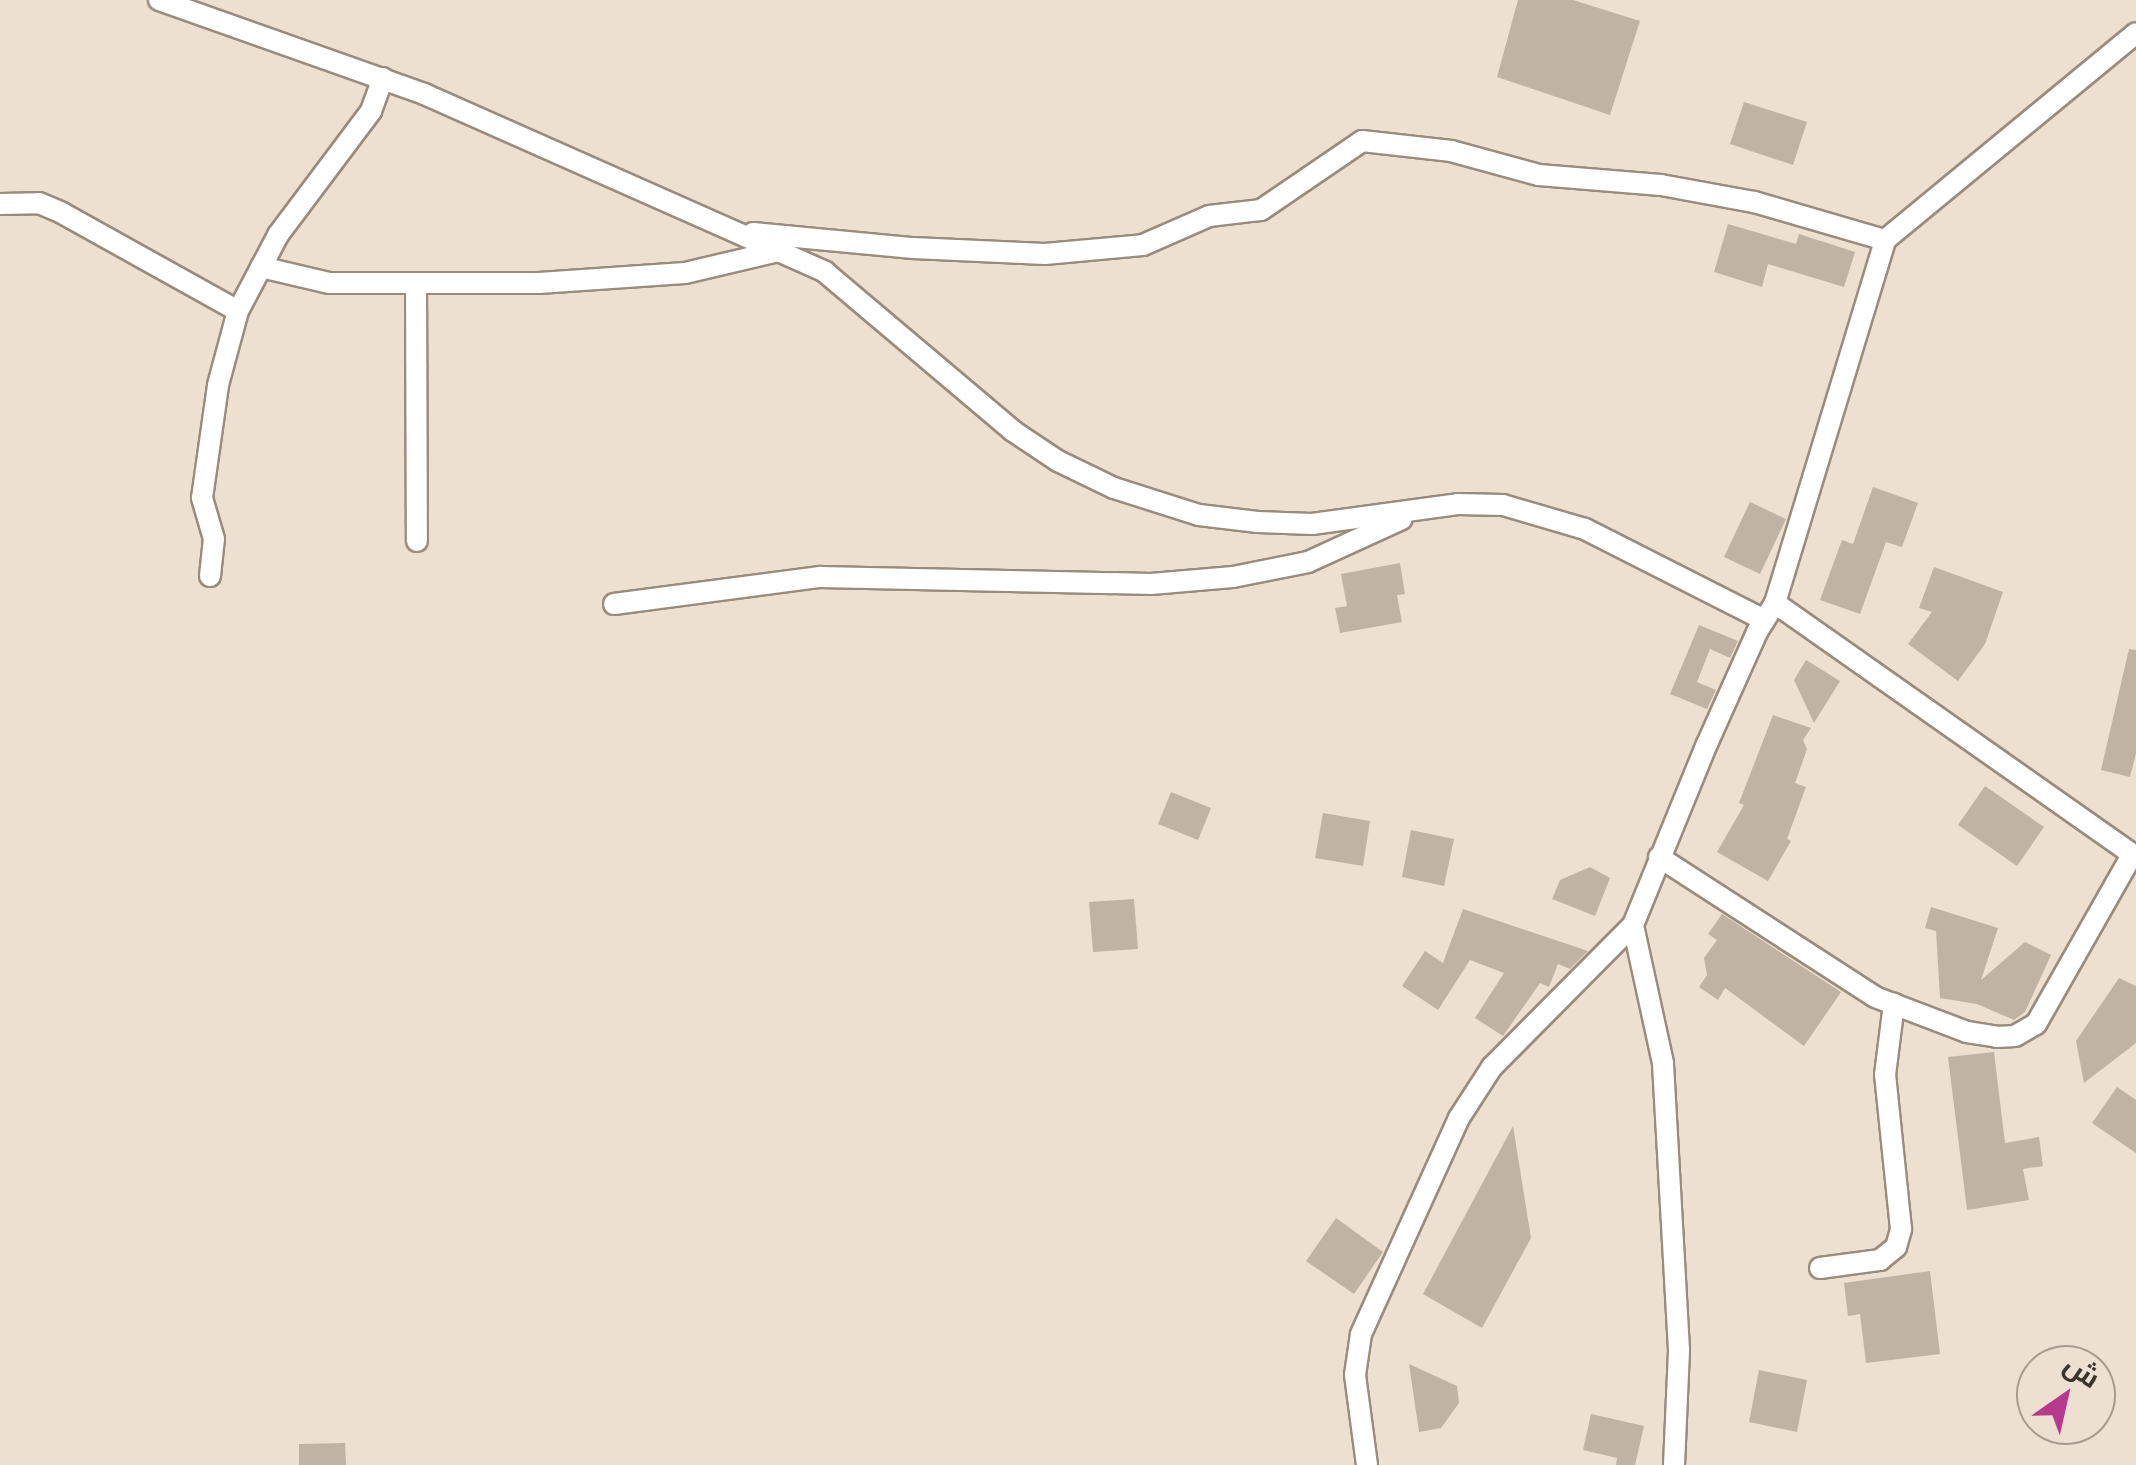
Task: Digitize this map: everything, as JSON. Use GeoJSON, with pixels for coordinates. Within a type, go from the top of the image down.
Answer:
{"type":"FeatureCollection","features":[{"type":"Feature","properties":{"kind":"street"},"geometry":{"type":"LineString","coordinates":[[159,0],[382,78],[825,272],[1013,431],[1058,461],[1114,488],[1199,515],[1258,522],[1312,524],[1426,508],[1503,505],[1585,529],[1770,611],[2134,856],[2036,1024],[2015,1036],[1997,1037],[1967,1032],[1894,1004],[1826,969],[1659,858]]}},
{"type":"Feature","properties":{"kind":"street"},"geometry":{"type":"LineString","coordinates":[[1366,1465],[1356,1390],[1361,1334],[1459,1118],[1492,1067],[1633,926],[1659,858],[1770,611],[1885,240],[2136,33]]}},
{"type":"Feature","properties":{"kind":"street"},"geometry":{"type":"LineString","coordinates":[[210,576],[214,539],[202,498],[218,385],[238,311],[278,235],[371,111],[382,78]]}},
{"type":"Feature","properties":{"kind":"street"},"geometry":{"type":"LineString","coordinates":[[735,231],[912,248],[1045,254],[1142,245],[1209,216],[1262,210],[1344,150],[1362,141],[1376,141],[1451,150],[1540,175],[1661,185],[1754,202],[1885,240]]}},
{"type":"Feature","properties":{"kind":"street"},"geometry":{"type":"LineString","coordinates":[[0,204],[39,204],[62,213],[238,311]]}},
{"type":"Feature","properties":{"kind":"street"},"geometry":{"type":"LineString","coordinates":[[260,266],[329,284],[611,280],[685,274],[779,251]]}},
{"type":"Feature","properties":{"kind":"street"},"geometry":{"type":"LineString","coordinates":[[416,283],[417,541]]}},
{"type":"Feature","properties":{"kind":"street"},"geometry":{"type":"LineString","coordinates":[[614,604],[820,576],[1151,584],[1233,577],[1308,562],[1426,508]]}},
{"type":"Feature","properties":{"kind":"street"},"geometry":{"type":"LineString","coordinates":[[1633,926],[1663,1063],[1679,1350],[1674,1465]]}},
{"type":"Feature","properties":{"kind":"street"},"geometry":{"type":"LineString","coordinates":[[1820,1268],[1880,1260],[1896,1247],[1901,1229],[1885,1075],[1894,1004]]}},
{"type":"Feature","properties":{"kind":"building"},"geometry":{"type":"Polygon","coordinates":[[[1518,0],[1573,0],[1640,21],[1610,115],[1497,77],[1518,0]]]}},
{"type":"Feature","properties":{"kind":"building"},"geometry":{"type":"Polygon","coordinates":[[[1744,102],[1807,122],[1793,165],[1730,144],[1744,102]]]}},
{"type":"Feature","properties":{"kind":"building"},"geometry":{"type":"Polygon","coordinates":[[[1728,224],[1796,244],[1799,234],[1855,252],[1844,287],[1768,264],[1762,287],[1714,272],[1728,224]]]}},
{"type":"Feature","properties":{"kind":"building"},"geometry":{"type":"Polygon","coordinates":[[[1873,487],[1918,503],[1902,547],[1886,542],[1860,614],[1820,600],[1842,540],[1853,544],[1873,487]]]}},
{"type":"Feature","properties":{"kind":"building"},"geometry":{"type":"Polygon","coordinates":[[[1750,502],[1786,519],[1760,574],[1724,557],[1750,502]]]}},
{"type":"Feature","properties":{"kind":"building"},"geometry":{"type":"Polygon","coordinates":[[[1400,563],[1405,594],[1397,595],[1402,622],[1340,633],[1335,608],[1347,606],[1341,574],[1400,563]]]}},
{"type":"Feature","properties":{"kind":"building"},"geometry":{"type":"Polygon","coordinates":[[[1934,567],[2003,592],[1985,644],[1958,681],[1908,644],[1932,612],[1919,608],[1934,567]]]}},
{"type":"Feature","properties":{"kind":"building"},"geometry":{"type":"Polygon","coordinates":[[[1699,625],[1738,641],[1730,658],[1710,649],[1697,682],[1716,690],[1707,709],[1670,694],[1699,625]]]}},
{"type":"Feature","properties":{"kind":"building"},"geometry":{"type":"Polygon","coordinates":[[[2129,649],[2136,650],[2136,753],[2130,777],[2101,770],[2129,649]]]}},
{"type":"Feature","properties":{"kind":"building"},"geometry":{"type":"Polygon","coordinates":[[[1806,660],[1840,681],[1814,723],[1794,680],[1806,660]]]}},
{"type":"Feature","properties":{"kind":"building"},"geometry":{"type":"Polygon","coordinates":[[[1773,715],[1811,728],[1803,740],[1807,749],[1795,783],[1806,787],[1787,839],[1791,841],[1768,881],[1717,852],[1744,805],[1739,803],[1773,715]]]}},
{"type":"Feature","properties":{"kind":"building"},"geometry":{"type":"Polygon","coordinates":[[[1985,786],[2044,827],[2017,866],[1958,825],[1985,786]]]}},
{"type":"Feature","properties":{"kind":"building"},"geometry":{"type":"Polygon","coordinates":[[[1171,792],[1211,808],[1198,840],[1158,824],[1171,792]]]}},
{"type":"Feature","properties":{"kind":"building"},"geometry":{"type":"Polygon","coordinates":[[[1323,813],[1370,821],[1363,866],[1315,858],[1323,813]]]}},
{"type":"Feature","properties":{"kind":"building"},"geometry":{"type":"Polygon","coordinates":[[[1411,830],[1454,839],[1444,886],[1402,877],[1411,830]]]}},
{"type":"Feature","properties":{"kind":"building"},"geometry":{"type":"Polygon","coordinates":[[[1590,867],[1610,878],[1595,916],[1552,899],[1560,880],[1590,867]]]}},
{"type":"Feature","properties":{"kind":"building"},"geometry":{"type":"Polygon","coordinates":[[[1134,899],[1138,949],[1093,952],[1089,902],[1134,899]]]}},
{"type":"Feature","properties":{"kind":"building"},"geometry":{"type":"Polygon","coordinates":[[[1931,907],[1998,928],[1981,980],[2025,942],[2051,955],[2025,1012],[2014,1020],[1977,1004],[1940,998],[1936,931],[1925,928],[1931,907]]]}},
{"type":"Feature","properties":{"kind":"building"},"geometry":{"type":"Polygon","coordinates":[[[1463,909],[1588,951],[1570,969],[1558,964],[1549,987],[1540,983],[1503,1036],[1475,1018],[1504,973],[1470,960],[1438,1010],[1402,986],[1425,951],[1443,963],[1463,909]]]}},
{"type":"Feature","properties":{"kind":"building"},"geometry":{"type":"Polygon","coordinates":[[[1722,914],[1841,992],[1804,1046],[1725,988],[1718,1000],[1699,987],[1707,975],[1704,958],[1717,940],[1708,934],[1722,914]]]}},
{"type":"Feature","properties":{"kind":"building"},"geometry":{"type":"Polygon","coordinates":[[[2119,978],[2136,986],[2136,1043],[2084,1083],[2076,1041],[2119,978]]]}},
{"type":"Feature","properties":{"kind":"building"},"geometry":{"type":"Polygon","coordinates":[[[1994,1052],[2005,1143],[2039,1137],[2043,1166],[2023,1169],[2029,1200],[1967,1210],[1948,1057],[1994,1052]]]}},
{"type":"Feature","properties":{"kind":"building"},"geometry":{"type":"Polygon","coordinates":[[[2117,1087],[2136,1100],[2136,1153],[2092,1123],[2117,1087]]]}},
{"type":"Feature","properties":{"kind":"building"},"geometry":{"type":"Polygon","coordinates":[[[1513,1126],[1531,1238],[1482,1328],[1423,1294],[1513,1126]]]}},
{"type":"Feature","properties":{"kind":"building"},"geometry":{"type":"Polygon","coordinates":[[[1336,1218],[1383,1252],[1354,1294],[1306,1261],[1336,1218]]]}},
{"type":"Feature","properties":{"kind":"building"},"geometry":{"type":"Polygon","coordinates":[[[1930,1271],[1940,1354],[1866,1363],[1860,1314],[1848,1316],[1844,1283],[1930,1271]]]}},
{"type":"Feature","properties":{"kind":"building"},"geometry":{"type":"Polygon","coordinates":[[[1409,1364],[1457,1386],[1459,1403],[1441,1428],[1419,1432],[1409,1364]]]}},
{"type":"Feature","properties":{"kind":"building"},"geometry":{"type":"Polygon","coordinates":[[[1759,1370],[1807,1380],[1797,1432],[1749,1422],[1759,1370]]]}},
{"type":"Feature","properties":{"kind":"building"},"geometry":{"type":"Polygon","coordinates":[[[1591,1414],[1644,1426],[1635,1465],[1616,1465],[1617,1458],[1583,1450],[1591,1414]]]}},
{"type":"Feature","properties":{"kind":"building"},"geometry":{"type":"Polygon","coordinates":[[[345,1443],[346,1465],[299,1465],[299,1444],[345,1443]]]}}]}
